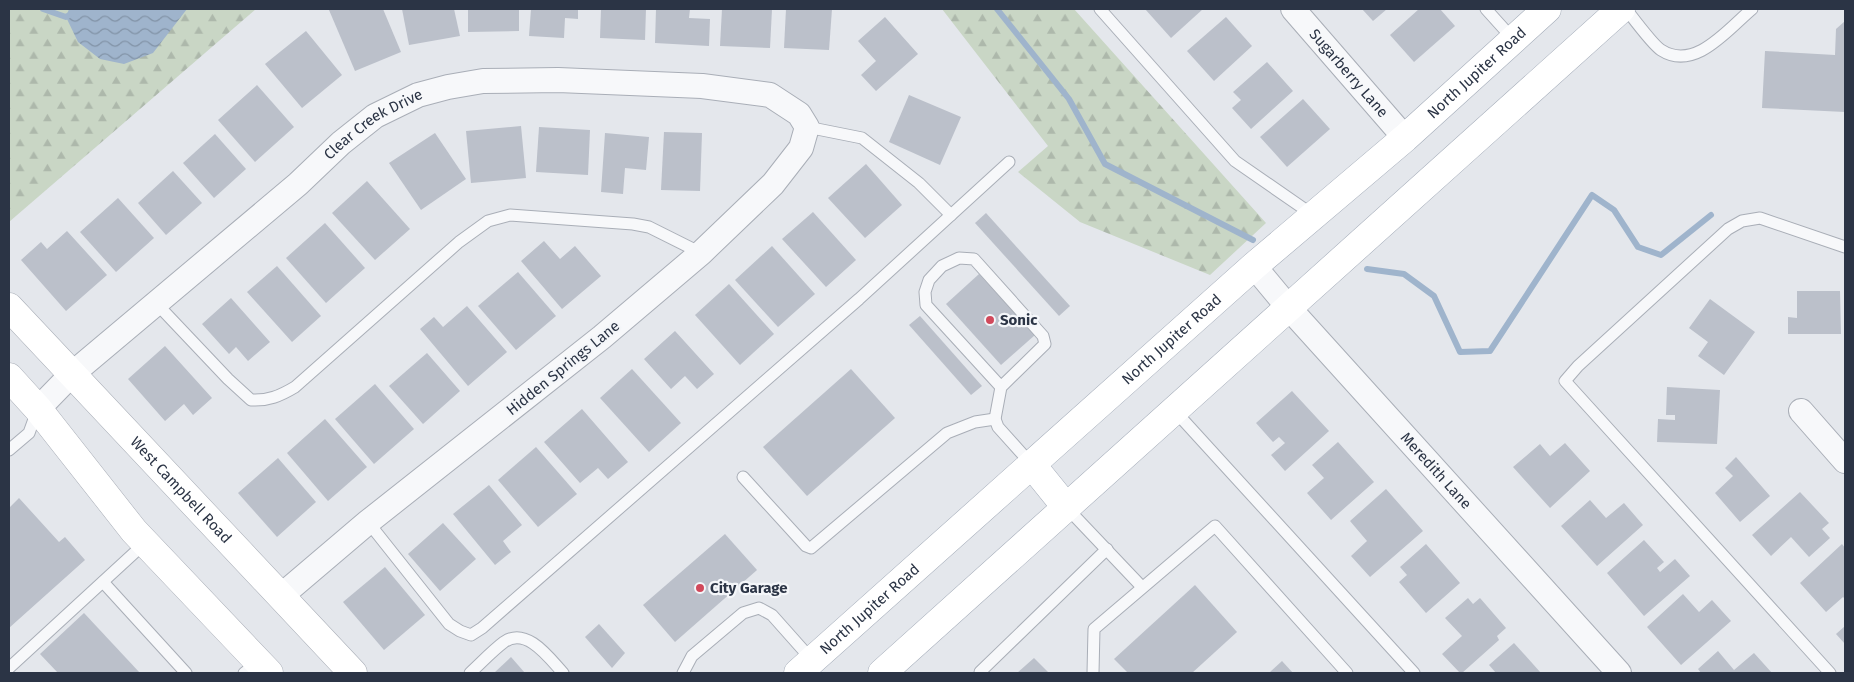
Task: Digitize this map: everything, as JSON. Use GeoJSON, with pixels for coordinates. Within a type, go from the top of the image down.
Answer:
{"type":"FeatureCollection","features":[{"type":"Feature","properties":{"kind":"main road"},"geometry":{"type":"LineString","coordinates":[[882,673],[1621,9]]}},
{"type":"Feature","properties":{"kind":"main road","name":"North Jupiter Road"},"geometry":{"type":"LineString","coordinates":[[806,667],[1254,266],[1313,214],[1405,138],[1514,39],[1541,11]]}},
{"type":"Feature","properties":{"kind":"main road","name":"West Campbell Road"},"geometry":{"type":"LineString","coordinates":[[9,307],[353,673]]}},
{"type":"Feature","properties":{"kind":"main road"},"geometry":{"type":"LineString","coordinates":[[9,377],[38,409],[134,531],[257,669]]}},
{"type":"Feature","properties":{"kind":"main road"},"geometry":{"type":"LineString","coordinates":[[1032,465],[1066,507]]}},
{"type":"Feature","properties":{"kind":"street","name":"Sugarberry Lane"},"geometry":{"type":"LineString","coordinates":[[1293,9],[1405,138]]}},
{"type":"Feature","properties":{"kind":"street","name":"Clear Creek Drive"},"geometry":{"type":"LineString","coordinates":[[38,409],[72,374],[155,302],[298,184],[341,143],[375,116],[418,95],[448,86],[483,81],[558,80],[702,86],[770,95],[803,120]]}},
{"type":"Feature","properties":{"kind":"street","name":"Hidden Springs Lane"},"geometry":{"type":"LineString","coordinates":[[281,596],[368,522],[602,337],[701,253],[773,184],[802,148],[803,120]]}},
{"type":"Feature","properties":{"kind":"street","name":"Meredith Lane"},"geometry":{"type":"LineString","coordinates":[[1254,266],[1288,307],[1619,673]]}},
{"type":"Feature","properties":{"kind":"street"},"geometry":{"type":"LineString","coordinates":[[1801,411],[1845,461]]}},
{"type":"Feature","properties":{"kind":"lane"},"geometry":{"type":"LineString","coordinates":[[1100,9],[1235,161],[1313,214]]}},
{"type":"Feature","properties":{"kind":"lane"},"geometry":{"type":"LineString","coordinates":[[1486,9],[1514,39]]}},
{"type":"Feature","properties":{"kind":"lane"},"geometry":{"type":"LineString","coordinates":[[1626,9],[1660,50],[1680,58],[1704,51],[1752,9]]}},
{"type":"Feature","properties":{"kind":"lane"},"geometry":{"type":"LineString","coordinates":[[803,120],[862,138],[919,183],[951,215]]}},
{"type":"Feature","properties":{"kind":"lane"},"geometry":{"type":"LineString","coordinates":[[368,522],[450,624],[460,631],[471,635],[482,628],[822,331],[1009,162]]}},
{"type":"Feature","properties":{"kind":"lane"},"geometry":{"type":"LineString","coordinates":[[155,302],[228,379],[251,400],[264,401],[276,398],[295,387],[459,242],[488,221],[510,215],[649,226],[701,253]]}},
{"type":"Feature","properties":{"kind":"lane"},"geometry":{"type":"LineString","coordinates":[[1830,673],[1566,381],[1578,366],[1728,229],[1742,221],[1760,218],[1845,247]]}},
{"type":"Feature","properties":{"kind":"lane"},"geometry":{"type":"LineString","coordinates":[[1001,387],[926,305],[925,292],[929,280],[942,266],[959,258],[974,259],[1043,336],[1046,344],[1001,387],[995,419],[998,427],[1032,465]]}},
{"type":"Feature","properties":{"kind":"lane"},"geometry":{"type":"LineString","coordinates":[[9,450],[28,433],[38,409]]}},
{"type":"Feature","properties":{"kind":"lane"},"geometry":{"type":"LineString","coordinates":[[1174,410],[1414,673]]}},
{"type":"Feature","properties":{"kind":"lane"},"geometry":{"type":"LineString","coordinates":[[743,477],[806,546],[811,548],[947,433],[975,422],[995,419]]}},
{"type":"Feature","properties":{"kind":"lane"},"geometry":{"type":"LineString","coordinates":[[1066,507],[1142,587]]}},
{"type":"Feature","properties":{"kind":"lane"},"geometry":{"type":"LineString","coordinates":[[1093,673],[1094,629],[1215,526],[1347,673]]}},
{"type":"Feature","properties":{"kind":"lane"},"geometry":{"type":"LineString","coordinates":[[9,668],[145,543]]}},
{"type":"Feature","properties":{"kind":"lane"},"geometry":{"type":"LineString","coordinates":[[980,672],[1106,550]]}},
{"type":"Feature","properties":{"kind":"lane"},"geometry":{"type":"LineString","coordinates":[[103,582],[186,673]]}},
{"type":"Feature","properties":{"kind":"lane"},"geometry":{"type":"LineString","coordinates":[[683,673],[692,656],[743,613],[759,608],[772,615],[806,667]]}},
{"type":"Feature","properties":{"kind":"lane"},"geometry":{"type":"LineString","coordinates":[[470,673],[506,640],[522,637],[538,646],[563,673]]}},
{"type":"Feature","properties":{"kind":"green space"},"geometry":{"type":"Polygon","coordinates":[[[9,9],[256,9],[9,222],[9,9]]]}},
{"type":"Feature","properties":{"kind":"green space"},"geometry":{"type":"Polygon","coordinates":[[[942,9],[1074,9],[1266,223],[1210,275],[1080,222],[1018,172],[1048,146],[942,9]]]}},
{"type":"Feature","properties":{"kind":"water"},"geometry":{"type":"Polygon","coordinates":[[[69,9],[187,9],[153,53],[124,64],[100,59],[78,42],[66,17],[69,9]]]}},
{"type":"Feature","properties":{"kind":"building"},"geometry":{"type":"Polygon","coordinates":[[[383,9],[401,52],[355,71],[329,10],[383,9]]]}},
{"type":"Feature","properties":{"kind":"building"},"geometry":{"type":"Polygon","coordinates":[[[402,9],[454,9],[460,36],[409,45],[402,9]]]}},
{"type":"Feature","properties":{"kind":"building"},"geometry":{"type":"Polygon","coordinates":[[[468,9],[519,9],[519,31],[468,32],[468,9]]]}},
{"type":"Feature","properties":{"kind":"building"},"geometry":{"type":"Polygon","coordinates":[[[531,9],[578,9],[578,19],[565,18],[564,38],[529,36],[531,9]]]}},
{"type":"Feature","properties":{"kind":"building"},"geometry":{"type":"Polygon","coordinates":[[[601,9],[646,9],[645,40],[600,38],[601,9]]]}},
{"type":"Feature","properties":{"kind":"building"},"geometry":{"type":"Polygon","coordinates":[[[656,9],[690,9],[689,18],[710,19],[709,46],[655,43],[656,9]]]}},
{"type":"Feature","properties":{"kind":"building"},"geometry":{"type":"Polygon","coordinates":[[[722,9],[772,9],[770,48],[720,46],[722,9]]]}},
{"type":"Feature","properties":{"kind":"building"},"geometry":{"type":"Polygon","coordinates":[[[786,9],[832,9],[829,50],[784,48],[786,9]]]}},
{"type":"Feature","properties":{"kind":"building"},"geometry":{"type":"Polygon","coordinates":[[[1145,9],[1203,9],[1171,38],[1145,9]]]}},
{"type":"Feature","properties":{"kind":"building"},"geometry":{"type":"Polygon","coordinates":[[[1362,9],[1387,9],[1373,21],[1362,9]]]}},
{"type":"Feature","properties":{"kind":"building"},"geometry":{"type":"Polygon","coordinates":[[[1419,9],[1440,9],[1455,26],[1414,62],[1390,35],[1419,9]]]}},
{"type":"Feature","properties":{"kind":"building"},"geometry":{"type":"Polygon","coordinates":[[[885,17],[918,54],[876,91],[861,75],[876,61],[858,41],[885,17]]]}},
{"type":"Feature","properties":{"kind":"building"},"geometry":{"type":"Polygon","coordinates":[[[1226,17],[1252,46],[1214,81],[1187,51],[1226,17]]]}},
{"type":"Feature","properties":{"kind":"building"},"geometry":{"type":"Polygon","coordinates":[[[1845,21],[1845,112],[1762,108],[1765,51],[1835,55],[1836,29],[1845,21]]]}},
{"type":"Feature","properties":{"kind":"building"},"geometry":{"type":"Polygon","coordinates":[[[306,31],[342,75],[302,108],[265,64],[306,31]]]}},
{"type":"Feature","properties":{"kind":"building"},"geometry":{"type":"Polygon","coordinates":[[[1267,62],[1293,91],[1251,129],[1232,108],[1241,100],[1233,92],[1267,62]]]}},
{"type":"Feature","properties":{"kind":"building"},"geometry":{"type":"Polygon","coordinates":[[[257,85],[294,127],[255,162],[218,120],[257,85]]]}},
{"type":"Feature","properties":{"kind":"building"},"geometry":{"type":"Polygon","coordinates":[[[909,95],[961,117],[940,165],[889,142],[909,95]]]}},
{"type":"Feature","properties":{"kind":"building"},"geometry":{"type":"Polygon","coordinates":[[[1303,99],[1330,129],[1287,167],[1260,137],[1303,99]]]}},
{"type":"Feature","properties":{"kind":"building"},"geometry":{"type":"Polygon","coordinates":[[[521,126],[526,178],[471,183],[466,131],[521,126]]]}},
{"type":"Feature","properties":{"kind":"building"},"geometry":{"type":"Polygon","coordinates":[[[539,127],[590,130],[588,175],[536,172],[539,127]]]}},
{"type":"Feature","properties":{"kind":"building"},"geometry":{"type":"Polygon","coordinates":[[[664,132],[702,133],[700,191],[661,190],[664,132]]]}},
{"type":"Feature","properties":{"kind":"building"},"geometry":{"type":"Polygon","coordinates":[[[435,133],[466,179],[421,210],[389,163],[435,133]]]}},
{"type":"Feature","properties":{"kind":"building"},"geometry":{"type":"Polygon","coordinates":[[[605,133],[649,137],[646,170],[625,168],[623,194],[601,192],[605,133]]]}},
{"type":"Feature","properties":{"kind":"building"},"geometry":{"type":"Polygon","coordinates":[[[215,134],[246,169],[214,198],[183,163],[215,134]]]}},
{"type":"Feature","properties":{"kind":"building"},"geometry":{"type":"Polygon","coordinates":[[[866,164],[902,205],[865,238],[828,198],[866,164]]]}},
{"type":"Feature","properties":{"kind":"building"},"geometry":{"type":"Polygon","coordinates":[[[173,171],[202,203],[166,235],[138,203],[173,171]]]}},
{"type":"Feature","properties":{"kind":"building"},"geometry":{"type":"Polygon","coordinates":[[[367,181],[410,229],[375,260],[332,213],[367,181]]]}},
{"type":"Feature","properties":{"kind":"building"},"geometry":{"type":"Polygon","coordinates":[[[118,198],[154,238],[116,272],[80,232],[118,198]]]}},
{"type":"Feature","properties":{"kind":"building"},"geometry":{"type":"Polygon","coordinates":[[[813,212],[856,260],[826,287],[782,239],[813,212]]]}},
{"type":"Feature","properties":{"kind":"building"},"geometry":{"type":"Polygon","coordinates":[[[986,213],[1070,306],[1059,316],[975,223],[986,213]]]}},
{"type":"Feature","properties":{"kind":"building"},"geometry":{"type":"Polygon","coordinates":[[[325,223],[365,268],[326,303],[286,258],[325,223]]]}},
{"type":"Feature","properties":{"kind":"building"},"geometry":{"type":"Polygon","coordinates":[[[67,231],[107,275],[66,311],[21,260],[41,242],[47,249],[67,231]]]}},
{"type":"Feature","properties":{"kind":"building"},"geometry":{"type":"Polygon","coordinates":[[[544,241],[560,259],[575,246],[601,276],[562,309],[521,261],[544,241]]]}},
{"type":"Feature","properties":{"kind":"building"},"geometry":{"type":"Polygon","coordinates":[[[772,246],[815,294],[778,327],[735,280],[772,246]]]}},
{"type":"Feature","properties":{"kind":"building"},"geometry":{"type":"Polygon","coordinates":[[[277,266],[321,316],[292,342],[247,292],[277,266]]]}},
{"type":"Feature","properties":{"kind":"building"},"geometry":{"type":"Polygon","coordinates":[[[518,272],[556,316],[516,350],[478,306],[518,272]]]}},
{"type":"Feature","properties":{"kind":"building","name":"Sonic"},"geometry":{"type":"Polygon","coordinates":[[[979,274],[1035,335],[1001,365],[946,304],[979,274]]]}},
{"type":"Feature","properties":{"kind":"building"},"geometry":{"type":"Polygon","coordinates":[[[729,284],[774,334],[740,365],[695,315],[729,284]]]}},
{"type":"Feature","properties":{"kind":"building"},"geometry":{"type":"Polygon","coordinates":[[[1797,291],[1840,291],[1841,334],[1788,334],[1788,317],[1797,318],[1797,291]]]}},
{"type":"Feature","properties":{"kind":"building"},"geometry":{"type":"Polygon","coordinates":[[[231,298],[270,342],[248,361],[236,347],[229,354],[202,324],[231,298]]]}},
{"type":"Feature","properties":{"kind":"building"},"geometry":{"type":"Polygon","coordinates":[[[1710,299],[1755,332],[1724,375],[1698,356],[1708,342],[1689,328],[1710,299]]]}},
{"type":"Feature","properties":{"kind":"building"},"geometry":{"type":"Polygon","coordinates":[[[467,306],[507,352],[468,386],[420,329],[434,317],[443,327],[467,306]]]}},
{"type":"Feature","properties":{"kind":"building"},"geometry":{"type":"Polygon","coordinates":[[[920,316],[982,386],[971,395],[909,325],[920,316]]]}},
{"type":"Feature","properties":{"kind":"building"},"geometry":{"type":"Polygon","coordinates":[[[675,331],[714,374],[697,389],[685,376],[671,389],[644,359],[675,331]]]}},
{"type":"Feature","properties":{"kind":"building"},"geometry":{"type":"Polygon","coordinates":[[[165,346],[212,398],[193,415],[184,404],[165,421],[128,379],[165,346]]]}},
{"type":"Feature","properties":{"kind":"building"},"geometry":{"type":"Polygon","coordinates":[[[427,353],[460,391],[423,424],[389,386],[427,353]]]}},
{"type":"Feature","properties":{"kind":"building"},"geometry":{"type":"Polygon","coordinates":[[[632,369],[681,423],[649,452],[600,398],[632,369]]]}},
{"type":"Feature","properties":{"kind":"building"},"geometry":{"type":"Polygon","coordinates":[[[851,369],[895,418],[807,496],[763,447],[851,369]]]}},
{"type":"Feature","properties":{"kind":"building"},"geometry":{"type":"Polygon","coordinates":[[[375,384],[414,429],[374,464],[335,419],[375,384]]]}},
{"type":"Feature","properties":{"kind":"building"},"geometry":{"type":"Polygon","coordinates":[[[1667,387],[1720,390],[1717,444],[1657,442],[1658,419],[1675,420],[1675,415],[1666,415],[1667,387]]]}},
{"type":"Feature","properties":{"kind":"building"},"geometry":{"type":"Polygon","coordinates":[[[1292,391],[1329,431],[1285,471],[1271,455],[1285,443],[1279,437],[1273,442],[1256,423],[1292,391]]]}},
{"type":"Feature","properties":{"kind":"building"},"geometry":{"type":"Polygon","coordinates":[[[582,409],[628,462],[608,479],[598,468],[580,483],[544,442],[582,409]]]}},
{"type":"Feature","properties":{"kind":"building"},"geometry":{"type":"Polygon","coordinates":[[[325,419],[367,467],[328,501],[287,453],[325,419]]]}},
{"type":"Feature","properties":{"kind":"building"},"geometry":{"type":"Polygon","coordinates":[[[1338,442],[1374,482],[1331,520],[1307,493],[1324,478],[1312,465],[1338,442]]]}},
{"type":"Feature","properties":{"kind":"building"},"geometry":{"type":"Polygon","coordinates":[[[1565,443],[1590,471],[1550,508],[1513,467],[1540,444],[1550,456],[1565,443]]]}},
{"type":"Feature","properties":{"kind":"building"},"geometry":{"type":"Polygon","coordinates":[[[536,447],[577,494],[538,527],[498,480],[536,447]]]}},
{"type":"Feature","properties":{"kind":"building"},"geometry":{"type":"Polygon","coordinates":[[[1736,457],[1770,496],[1740,522],[1715,493],[1733,476],[1725,468],[1736,457]]]}},
{"type":"Feature","properties":{"kind":"building"},"geometry":{"type":"Polygon","coordinates":[[[278,458],[316,502],[277,537],[238,493],[278,458]]]}},
{"type":"Feature","properties":{"kind":"building"},"geometry":{"type":"Polygon","coordinates":[[[489,485],[522,525],[503,541],[511,552],[495,565],[453,514],[489,485]]]}},
{"type":"Feature","properties":{"kind":"building"},"geometry":{"type":"Polygon","coordinates":[[[1386,489],[1423,531],[1370,577],[1351,556],[1367,541],[1350,521],[1386,489]]]}},
{"type":"Feature","properties":{"kind":"building"},"geometry":{"type":"Polygon","coordinates":[[[1800,492],[1829,523],[1822,529],[1830,538],[1809,557],[1791,537],[1771,556],[1752,535],[1800,492]]]}},
{"type":"Feature","properties":{"kind":"building"},"geometry":{"type":"Polygon","coordinates":[[[19,498],[59,542],[65,537],[85,560],[9,628],[9,508],[19,498]]]}},
{"type":"Feature","properties":{"kind":"building"},"geometry":{"type":"Polygon","coordinates":[[[1590,500],[1606,518],[1624,503],[1643,525],[1597,566],[1561,526],[1590,500]]]}},
{"type":"Feature","properties":{"kind":"building"},"geometry":{"type":"Polygon","coordinates":[[[443,523],[476,559],[440,591],[408,554],[443,523]]]}},
{"type":"Feature","properties":{"kind":"building","name":"City Garage"},"geometry":{"type":"Polygon","coordinates":[[[725,534],[757,570],[675,642],[643,605],[725,534]]]}},
{"type":"Feature","properties":{"kind":"building"},"geometry":{"type":"Polygon","coordinates":[[[1644,540],[1664,562],[1657,568],[1660,572],[1675,559],[1690,576],[1644,616],[1607,573],[1644,540]]]}},
{"type":"Feature","properties":{"kind":"building"},"geometry":{"type":"Polygon","coordinates":[[[1426,544],[1460,583],[1426,613],[1399,582],[1407,575],[1400,567],[1426,544]]]}},
{"type":"Feature","properties":{"kind":"building"},"geometry":{"type":"Polygon","coordinates":[[[1842,544],[1845,548],[1845,599],[1843,597],[1826,612],[1800,583],[1842,544]]]}},
{"type":"Feature","properties":{"kind":"building"},"geometry":{"type":"Polygon","coordinates":[[[385,567],[425,615],[384,650],[343,602],[385,567]]]}},
{"type":"Feature","properties":{"kind":"building"},"geometry":{"type":"Polygon","coordinates":[[[1195,585],[1237,632],[1192,673],[1128,673],[1114,659],[1195,585]]]}},
{"type":"Feature","properties":{"kind":"building"},"geometry":{"type":"Polygon","coordinates":[[[1683,594],[1699,612],[1712,600],[1731,621],[1681,665],[1647,627],[1683,594]]]}},
{"type":"Feature","properties":{"kind":"building"},"geometry":{"type":"Polygon","coordinates":[[[1468,598],[1473,604],[1480,598],[1506,628],[1497,636],[1499,640],[1460,673],[1442,654],[1462,636],[1445,618],[1468,598]]]}},
{"type":"Feature","properties":{"kind":"building"},"geometry":{"type":"Polygon","coordinates":[[[84,613],[140,673],[58,673],[40,654],[84,613]]]}},
{"type":"Feature","properties":{"kind":"building"},"geometry":{"type":"Polygon","coordinates":[[[599,624],[625,653],[612,668],[585,637],[599,624]]]}},
{"type":"Feature","properties":{"kind":"building"},"geometry":{"type":"Polygon","coordinates":[[[1845,626],[1845,644],[1836,634],[1845,626]]]}},
{"type":"Feature","properties":{"kind":"building"},"geometry":{"type":"Polygon","coordinates":[[[1514,643],[1541,673],[1496,673],[1489,665],[1514,643]]]}},
{"type":"Feature","properties":{"kind":"building"},"geometry":{"type":"Polygon","coordinates":[[[1718,651],[1734,670],[1754,653],[1772,673],[1701,673],[1698,669],[1718,651]]]}},
{"type":"Feature","properties":{"kind":"building"},"geometry":{"type":"Polygon","coordinates":[[[511,657],[525,673],[494,673],[511,657]]]}},
{"type":"Feature","properties":{"kind":"building"},"geometry":{"type":"Polygon","coordinates":[[[1034,658],[1049,673],[1017,673],[1034,658]]]}},
{"type":"Feature","properties":{"kind":"building"},"geometry":{"type":"Polygon","coordinates":[[[1282,661],[1293,673],[1269,673],[1282,661]]]}},
{"type":"Feature","properties":{"kind":"waterway"},"geometry":{"type":"LineString","coordinates":[[43,9],[66,17],[79,9]]}},
{"type":"Feature","properties":{"kind":"waterway"},"geometry":{"type":"LineString","coordinates":[[997,9],[1069,99],[1105,164],[1253,240]]}},
{"type":"Feature","properties":{"kind":"waterway"},"geometry":{"type":"LineString","coordinates":[[1367,269],[1404,274],[1434,296],[1460,352],[1490,351],[1592,195],[1614,210],[1638,247],[1661,255],[1711,215]]}},
{"type":"Feature","properties":{"kind":"place","name":"Sonic"},"geometry":{"type":"Point","coordinates":[990,320]}},
{"type":"Feature","properties":{"kind":"place","name":"City Garage"},"geometry":{"type":"Point","coordinates":[700,588]}}]}
